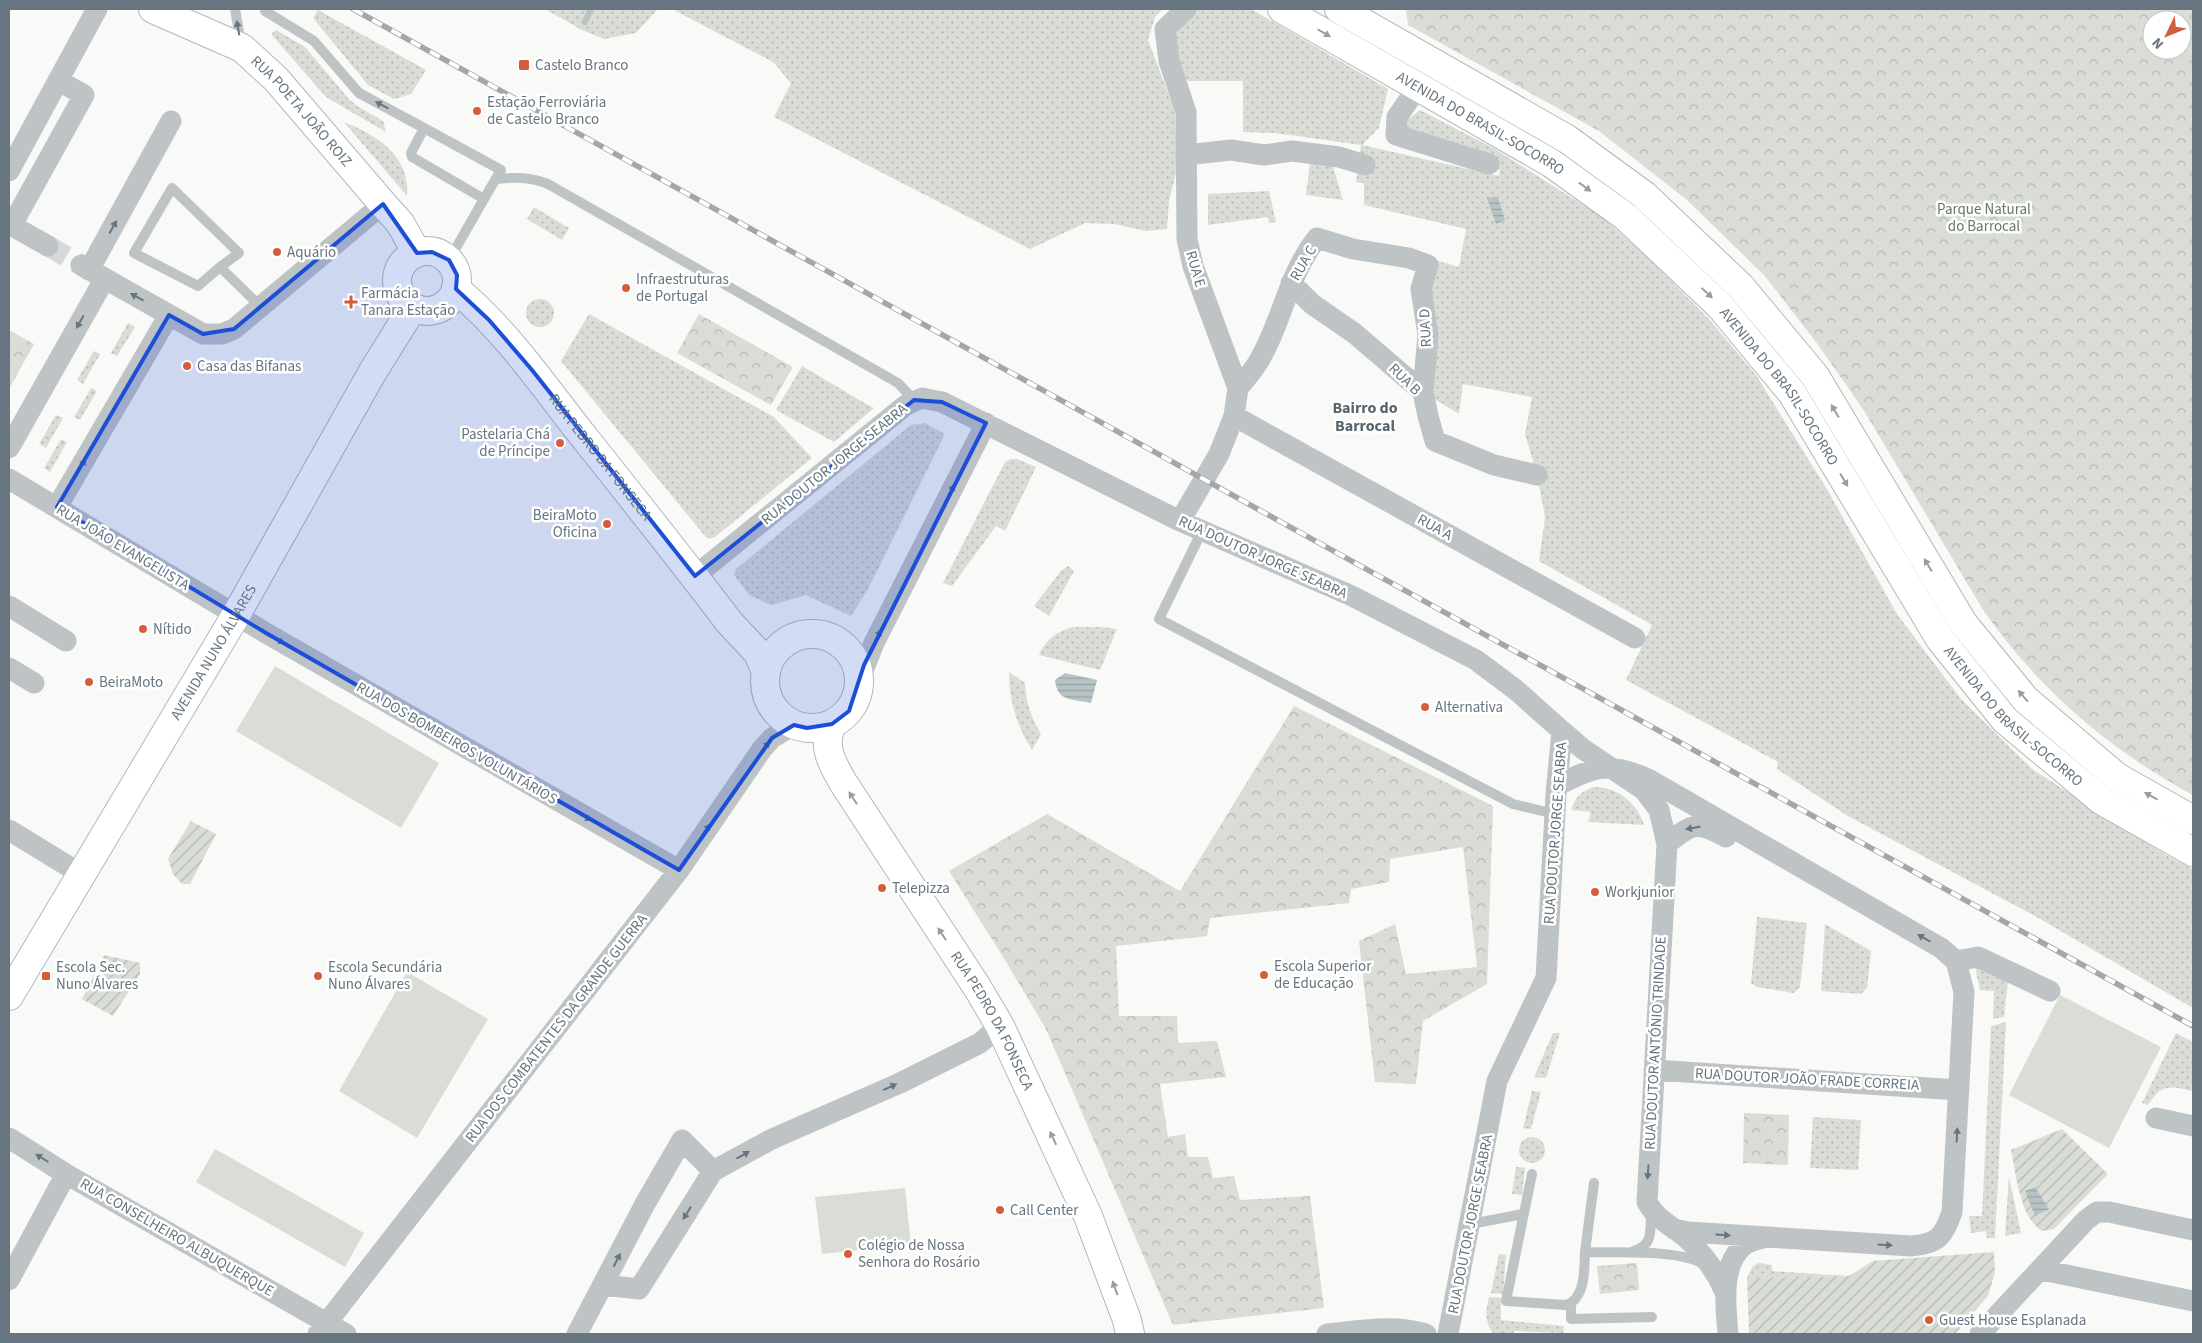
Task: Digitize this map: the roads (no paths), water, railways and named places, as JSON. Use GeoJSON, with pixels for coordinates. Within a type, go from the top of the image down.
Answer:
{"type":"FeatureCollection","features":[{"type":"Feature","properties":{"kind":"main road","name":"RUA POETA JOÃO ROIZ"},"geometry":{"type":"LineString","coordinates":[[153,9],[242,48],[276,79],[400,223],[417,253]]}},
{"type":"Feature","properties":{"kind":"main road","name":"AVENIDA DO BRASIL-SOCORRO"},"geometry":{"type":"LineString","coordinates":[[1282,9],[1551,163],[1626,217],[1720,306],[1792,393],[1940,639],[2006,720],[2101,800],[2193,852]]}},
{"type":"Feature","properties":{"kind":"main road","name":"AVENIDA DO BRASIL-SOCORRO"},"geometry":{"type":"LineString","coordinates":[[1339,9],[1567,139],[1644,195],[1658,208],[1741,287],[1815,376],[1963,623],[2026,700],[2117,777],[2193,820]]}},
{"type":"Feature","properties":{"kind":"main road"},"geometry":{"type":"LineString","coordinates":[[432,252],[449,260],[456,275],[456,289],[452,298],[438,309],[430,311],[413,307],[401,295],[398,278],[404,263],[417,253],[432,252]]}},
{"type":"Feature","properties":{"kind":"main road","name":"RUA PEDRO DA FONSECA"},"geometry":{"type":"LineString","coordinates":[[456,289],[471,301],[489,320],[532,370],[729,622],[739,630],[758,654],[766,672]]}},
{"type":"Feature","properties":{"kind":"main road","name":"AVENIDA NUNO ÁLVARES"},"geometry":{"type":"LineString","coordinates":[[9,996],[236,615],[372,372],[413,307]]}},
{"type":"Feature","properties":{"kind":"main road","name":"RUA PEDRO DA FONSECA"},"geometry":{"type":"LineString","coordinates":[[739,630],[766,638],[794,638]]}},
{"type":"Feature","properties":{"kind":"main road"},"geometry":{"type":"LineString","coordinates":[[806,635],[819,635],[832,639],[843,646],[857,668],[859,681],[858,691],[852,706],[841,718],[832,724],[813,728],[794,725],[783,718],[771,703],[765,685],[766,672],[771,658],[781,646],[794,638],[806,635]]}},
{"type":"Feature","properties":{"kind":"main road","name":"RUA PEDRO DA FONSECA"},"geometry":{"type":"LineString","coordinates":[[832,724],[828,732],[827,743],[831,760],[844,784],[977,987],[1000,1026],[1088,1216],[1127,1320],[1130,1334]]}},
{"type":"Feature","properties":{"kind":"street"},"geometry":{"type":"LineString","coordinates":[[9,171],[97,9]]}},
{"type":"Feature","properties":{"kind":"street","name":"RUA E"},"geometry":{"type":"LineString","coordinates":[[1180,521],[1219,454],[1234,416],[1238,388],[1193,266],[1187,238],[1186,112],[1169,61],[1164,29],[1186,9]]}},
{"type":"Feature","properties":{"kind":"street"},"geometry":{"type":"LineString","coordinates":[[48,246],[10,224],[84,95],[59,81]]}},
{"type":"Feature","properties":{"kind":"street"},"geometry":{"type":"LineString","coordinates":[[1418,87],[1397,117],[1396,135],[1489,164]]}},
{"type":"Feature","properties":{"kind":"street"},"geometry":{"type":"LineString","coordinates":[[9,448],[91,271],[170,121]]}},
{"type":"Feature","properties":{"kind":"street"},"geometry":{"type":"LineString","coordinates":[[1186,156],[1231,150],[1264,155],[1292,151],[1339,157],[1365,165]]}},
{"type":"Feature","properties":{"kind":"street"},"geometry":{"type":"LineString","coordinates":[[91,271],[203,334],[222,334],[234,329],[383,204]]}},
{"type":"Feature","properties":{"kind":"street","name":"RUA C"},"geometry":{"type":"LineString","coordinates":[[1238,388],[1257,364],[1291,284],[1308,250],[1317,238],[1353,249],[1410,258],[1428,265]]}},
{"type":"Feature","properties":{"kind":"street","name":"RUA D"},"geometry":{"type":"LineString","coordinates":[[1423,392],[1428,335],[1421,289],[1428,265]]}},
{"type":"Feature","properties":{"kind":"street","name":"RUA B"},"geometry":{"type":"LineString","coordinates":[[1291,284],[1312,304],[1354,332],[1423,392],[1436,441],[1494,465],[1537,475]]}},
{"type":"Feature","properties":{"kind":"street"},"geometry":{"type":"LineString","coordinates":[[57,507],[169,315]]}},
{"type":"Feature","properties":{"kind":"street","name":"RUA DOUTOR JORGE SEABRA"},"geometry":{"type":"LineString","coordinates":[[694,576],[914,400],[922,398],[942,402],[1180,521],[1352,596],[1476,660],[1516,690],[1562,731],[1546,978],[1497,1081],[1471,1224],[1448,1334]]}},
{"type":"Feature","properties":{"kind":"street","name":"RUA A"},"geometry":{"type":"LineString","coordinates":[[1234,416],[1635,638]]}},
{"type":"Feature","properties":{"kind":"street"},"geometry":{"type":"LineString","coordinates":[[859,681],[864,665],[879,634],[986,424]]}},
{"type":"Feature","properties":{"kind":"street","name":"RUA JOÃO EVANGELISTA"},"geometry":{"type":"LineString","coordinates":[[9,480],[236,615]]}},
{"type":"Feature","properties":{"kind":"street"},"geometry":{"type":"LineString","coordinates":[[9,606],[66,641]]}},
{"type":"Feature","properties":{"kind":"street","name":"RUA DOS BOMBEIROS VOLUNTÁRIOS"},"geometry":{"type":"LineString","coordinates":[[236,615],[679,870]]}},
{"type":"Feature","properties":{"kind":"street"},"geometry":{"type":"LineString","coordinates":[[9,668],[34,683]]}},
{"type":"Feature","properties":{"kind":"street","name":"RUA DOS COMBATENTES DA GRANDE GUERRA"},"geometry":{"type":"LineString","coordinates":[[323,1328],[679,870],[762,749],[772,738],[794,725]]}},
{"type":"Feature","properties":{"kind":"street"},"geometry":{"type":"LineString","coordinates":[[1562,731],[1583,750],[1610,766],[1635,773],[1650,780],[1940,948],[1956,961],[1964,992],[1952,1212],[1946,1228],[1940,1237],[1926,1245],[1911,1246],[1688,1232],[1674,1229]]}},
{"type":"Feature","properties":{"kind":"street"},"geometry":{"type":"LineString","coordinates":[[1557,786],[1583,772],[1610,766]]}},
{"type":"Feature","properties":{"kind":"street","name":"RUA DOUTOR ANTÓNIO TRINDADE"},"geometry":{"type":"LineString","coordinates":[[1610,766],[1644,790],[1652,799],[1659,810],[1666,844],[1647,1195],[1647,1202],[1652,1210]]}},
{"type":"Feature","properties":{"kind":"street"},"geometry":{"type":"LineString","coordinates":[[1666,844],[1686,829],[1697,826],[1708,828],[1765,859],[1786,858]]}},
{"type":"Feature","properties":{"kind":"street"},"geometry":{"type":"LineString","coordinates":[[9,830],[80,874]]}},
{"type":"Feature","properties":{"kind":"street"},"geometry":{"type":"LineString","coordinates":[[1956,961],[1978,957],[2050,991]]}},
{"type":"Feature","properties":{"kind":"street"},"geometry":{"type":"LineString","coordinates":[[604,1285],[639,1289],[713,1171],[772,1139],[900,1083],[971,1047],[992,1034],[1000,1026]]}},
{"type":"Feature","properties":{"kind":"street","name":"RUA DOUTOR JOÃO FRADE CORREIA"},"geometry":{"type":"LineString","coordinates":[[1654,1070],[1959,1090]]}},
{"type":"Feature","properties":{"kind":"street"},"geometry":{"type":"LineString","coordinates":[[2156,1118],[2193,1126]]}},
{"type":"Feature","properties":{"kind":"street","name":"RUA CONSELHEIRO ALBUQUERQUE"},"geometry":{"type":"LineString","coordinates":[[9,1138],[323,1328],[346,1334]]}},
{"type":"Feature","properties":{"kind":"street"},"geometry":{"type":"LineString","coordinates":[[577,1334],[646,1202],[682,1140],[713,1171]]}},
{"type":"Feature","properties":{"kind":"street"},"geometry":{"type":"LineString","coordinates":[[9,1280],[66,1174]]}},
{"type":"Feature","properties":{"kind":"street"},"geometry":{"type":"LineString","coordinates":[[1652,1210],[1661,1221],[1695,1246],[1722,1284],[1728,1334]]}},
{"type":"Feature","properties":{"kind":"street"},"geometry":{"type":"LineString","coordinates":[[1980,1334],[2042,1270],[2086,1220],[2097,1212],[2109,1212],[2193,1230]]}},
{"type":"Feature","properties":{"kind":"street"},"geometry":{"type":"LineString","coordinates":[[1722,1284],[1741,1247],[1749,1242],[1766,1237]]}},
{"type":"Feature","properties":{"kind":"street"},"geometry":{"type":"LineString","coordinates":[[2042,1270],[2193,1301]]}},
{"type":"Feature","properties":{"kind":"street"},"geometry":{"type":"LineString","coordinates":[[1326,1334],[1390,1327],[1426,1334]]}},
{"type":"Feature","properties":{"kind":"lane"},"geometry":{"type":"LineString","coordinates":[[235,9],[242,48]]}},
{"type":"Feature","properties":{"kind":"lane"},"geometry":{"type":"LineString","coordinates":[[265,11],[314,41],[359,93],[501,170],[449,260]]}},
{"type":"Feature","properties":{"kind":"lane"},"geometry":{"type":"LineString","coordinates":[[424,128],[412,149],[412,157],[484,199]]}},
{"type":"Feature","properties":{"kind":"lane"},"geometry":{"type":"LineString","coordinates":[[496,179],[518,176],[548,184],[898,383],[914,400]]}},
{"type":"Feature","properties":{"kind":"lane"},"geometry":{"type":"LineString","coordinates":[[172,188],[239,253],[220,267],[198,286],[134,254],[172,188]]}},
{"type":"Feature","properties":{"kind":"lane"},"geometry":{"type":"LineString","coordinates":[[220,267],[261,307]]}},
{"type":"Feature","properties":{"kind":"lane"},"geometry":{"type":"LineString","coordinates":[[1202,531],[1159,619],[1513,804],[1556,814]]}},
{"type":"Feature","properties":{"kind":"lane"},"geometry":{"type":"LineString","coordinates":[[1532,1174],[1506,1301],[1566,1305],[1577,1299],[1583,1284],[1584,1252],[1594,1183]]}},
{"type":"Feature","properties":{"kind":"lane"},"geometry":{"type":"LineString","coordinates":[[1628,1253],[1643,1248],[1649,1240],[1652,1210]]}},
{"type":"Feature","properties":{"kind":"lane"},"geometry":{"type":"LineString","coordinates":[[1471,1224],[1523,1214]]}},
{"type":"Feature","properties":{"kind":"lane"},"geometry":{"type":"LineString","coordinates":[[1584,1252],[1667,1255],[1691,1259],[1701,1262],[1722,1284]]}},
{"type":"Feature","properties":{"kind":"lane"},"geometry":{"type":"LineString","coordinates":[[1572,1303],[1571,1319],[1652,1317]]}},
{"type":"Feature","properties":{"kind":"waterway"},"geometry":{"type":"LineString","coordinates":[[585,22],[591,9]]}},
{"type":"Feature","properties":{"kind":"tunnel"},"geometry":{"type":"LineString","coordinates":[[48,246],[81,265]]}},
{"type":"Feature","properties":{"kind":"railway"},"geometry":{"type":"LineString","coordinates":[[353,9],[2193,1026]]}},
{"type":"Feature","properties":{"kind":"place","name":"Castelo Branco"},"geometry":{"type":"Point","coordinates":[524,65]}},
{"type":"Feature","properties":{"kind":"place","name":"Estação Ferroviária de Castelo Branco"},"geometry":{"type":"Point","coordinates":[477,111]}},
{"type":"Feature","properties":{"kind":"place","name":"Aquário"},"geometry":{"type":"Point","coordinates":[277,252]}},
{"type":"Feature","properties":{"kind":"place","name":"Infraestruturas de Portugal"},"geometry":{"type":"Point","coordinates":[626,288]}},
{"type":"Feature","properties":{"kind":"place","name":"Farmácia Tanara Estação"},"geometry":{"type":"Point","coordinates":[351,302]}},
{"type":"Feature","properties":{"kind":"place","name":"Casa das Bifanas"},"geometry":{"type":"Point","coordinates":[187,366]}},
{"type":"Feature","properties":{"kind":"place","name":"Pastelaria Chá de Príncipe"},"geometry":{"type":"Point","coordinates":[560,443]}},
{"type":"Feature","properties":{"kind":"place","name":"BeiraMoto Oficina"},"geometry":{"type":"Point","coordinates":[607,524]}},
{"type":"Feature","properties":{"kind":"place","name":"Nítido"},"geometry":{"type":"Point","coordinates":[143,629]}},
{"type":"Feature","properties":{"kind":"place","name":"BeiraMoto"},"geometry":{"type":"Point","coordinates":[89,682]}},
{"type":"Feature","properties":{"kind":"place","name":"Alternativa"},"geometry":{"type":"Point","coordinates":[1425,707]}},
{"type":"Feature","properties":{"kind":"place","name":"Telepizza"},"geometry":{"type":"Point","coordinates":[882,888]}},
{"type":"Feature","properties":{"kind":"place","name":"Workjunior"},"geometry":{"type":"Point","coordinates":[1595,892]}},
{"type":"Feature","properties":{"kind":"place","name":"Escola Superior de Educação"},"geometry":{"type":"Point","coordinates":[1264,975]}},
{"type":"Feature","properties":{"kind":"place","name":"Escola Sec. Nuno Álvares"},"geometry":{"type":"Point","coordinates":[46,976]}},
{"type":"Feature","properties":{"kind":"place","name":"Escola Secundária Nuno Álvares"},"geometry":{"type":"Point","coordinates":[318,976]}},
{"type":"Feature","properties":{"kind":"place","name":"Call Center"},"geometry":{"type":"Point","coordinates":[1000,1210]}},
{"type":"Feature","properties":{"kind":"place","name":"Colégio de Nossa Senhora do Rosário"},"geometry":{"type":"Point","coordinates":[848,1254]}},
{"type":"Feature","properties":{"kind":"place","name":"Guest House Esplanada"},"geometry":{"type":"Point","coordinates":[1929,1320]}},
{"type":"Feature","properties":{"kind":"district","name":"Bairro do Barrocal"},"geometry":{"type":"Point","coordinates":[1365,416]}},
{"type":"Feature","properties":{"kind":"park label","name":"Parque Natural do Barrocal"},"geometry":{"type":"Point","coordinates":[1984,218]}}]}
